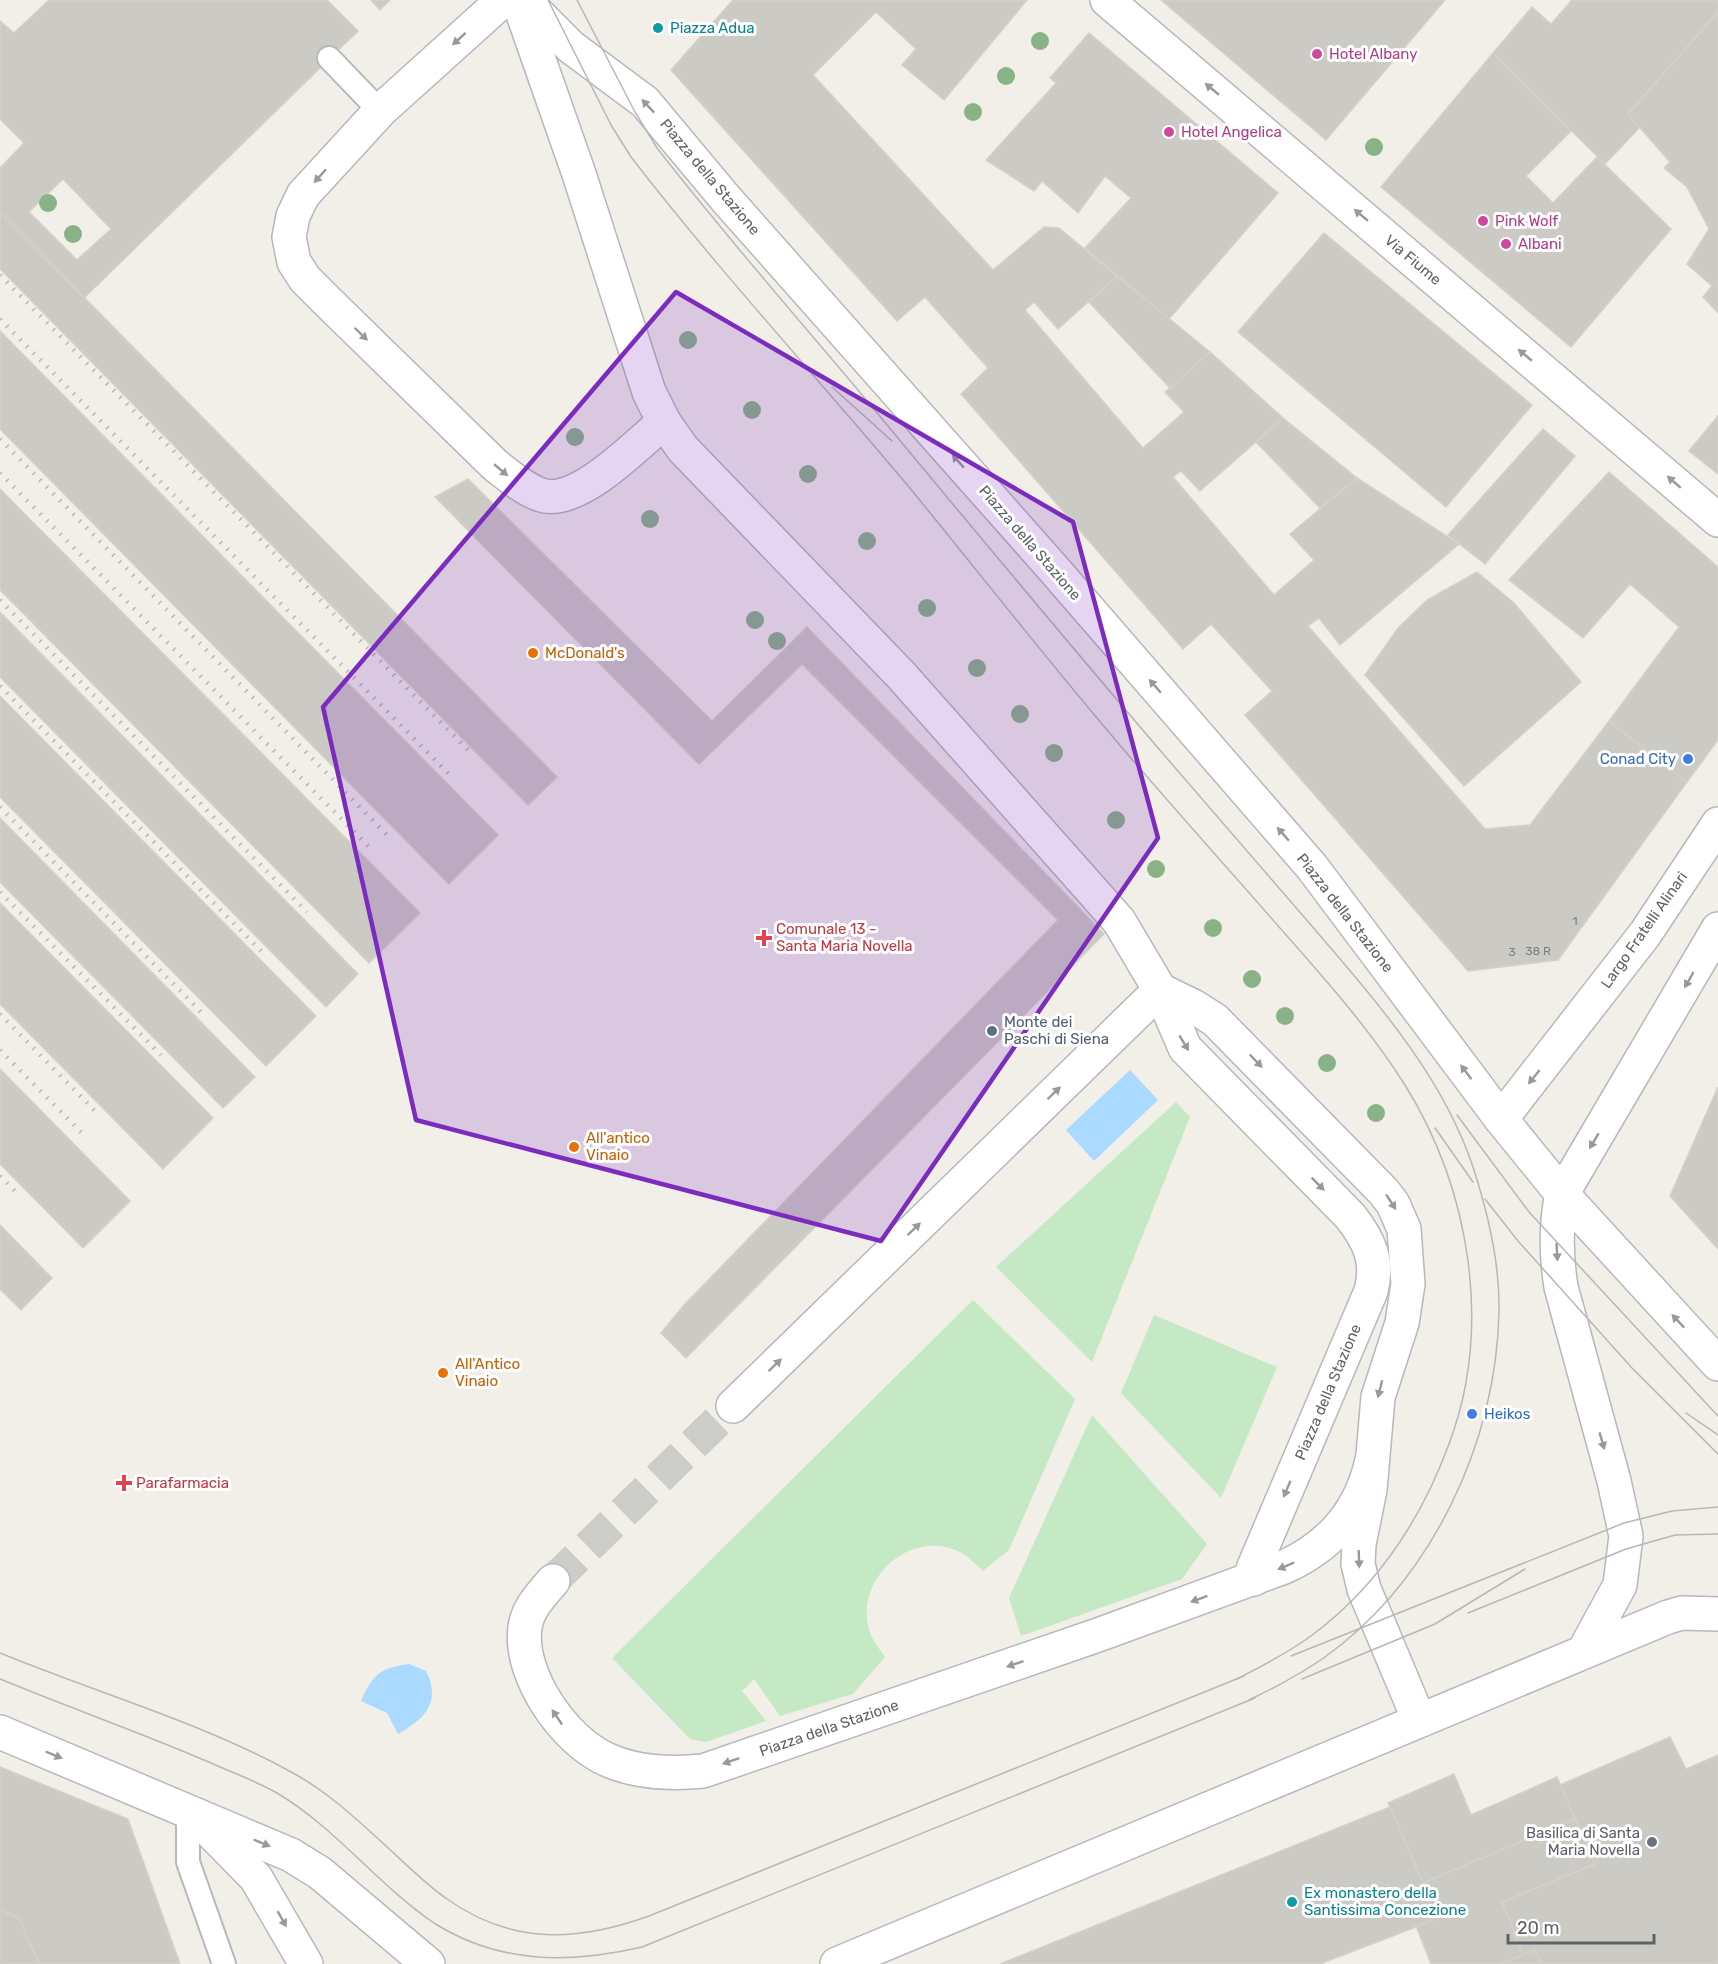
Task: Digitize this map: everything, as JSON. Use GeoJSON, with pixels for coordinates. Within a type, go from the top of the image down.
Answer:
{"type":"FeatureCollection","features":[{"type":"Feature","properties":{"kind":"street"},"geometry":{"type":"LineString","coordinates":[[503,0],[380,111],[303,195],[293,216],[289,237],[294,262],[305,279],[495,465],[510,477],[543,495],[561,495],[581,488],[599,477],[664,422]]}},
{"type":"Feature","properties":{"kind":"street","name":"Piazza della Stazione"},"geometry":{"type":"LineString","coordinates":[[518,0],[579,174],[649,392],[664,422],[683,449],[901,675],[1119,921],[1160,990],[1185,1048],[1361,1229],[1374,1259],[1374,1279],[1371,1291],[1253,1569],[1254,1579]]}},
{"type":"Feature","properties":{"kind":"street","name":"Piazza della Stazione"},"geometry":{"type":"LineString","coordinates":[[524,0],[572,47],[633,90],[676,136],[726,199],[1051,566],[1312,867],[1501,1119],[1562,1194],[1718,1364]]}},
{"type":"Feature","properties":{"kind":"street","name":"Via Fiume"},"geometry":{"type":"LineString","coordinates":[[1107,0],[1718,520]]}},
{"type":"Feature","properties":{"kind":"street","name":"Largo Fratelli Alinari"},"geometry":{"type":"LineString","coordinates":[[1501,1119],[1645,934],[1718,824]]}},
{"type":"Feature","properties":{"kind":"street"},"geometry":{"type":"LineString","coordinates":[[1584,1651],[1620,1585],[1626,1536],[1614,1481],[1561,1287],[1556,1242],[1562,1194],[1718,929]]}},
{"type":"Feature","properties":{"kind":"street"},"geometry":{"type":"LineString","coordinates":[[733,1406],[1160,990]]}},
{"type":"Feature","properties":{"kind":"street","name":"Piazza della Stazione"},"geometry":{"type":"LineString","coordinates":[[1160,990],[1215,1020],[1384,1192],[1399,1215],[1407,1246],[1407,1297],[1401,1329],[1378,1397],[1370,1490],[1359,1544],[1361,1579],[1419,1720]]}},
{"type":"Feature","properties":{"kind":"street","name":"Piazza della Stazione"},"geometry":{"type":"LineString","coordinates":[[553,1581],[531,1608],[525,1637],[531,1672],[555,1716],[580,1743],[608,1761],[638,1769],[682,1773],[712,1768],[1254,1579],[1300,1560],[1339,1530],[1366,1486],[1372,1460]]}},
{"type":"Feature","properties":{"kind":"street"},"geometry":{"type":"LineString","coordinates":[[837,1964],[1584,1651],[1675,1615],[1718,1614]]}},
{"type":"Feature","properties":{"kind":"street"},"geometry":{"type":"LineString","coordinates":[[0,1732],[291,1855],[320,1873],[428,1964]]}},
{"type":"Feature","properties":{"kind":"street"},"geometry":{"type":"LineString","coordinates":[[188,1813],[220,1839],[256,1878],[279,1913],[306,1964]]}},
{"type":"Feature","properties":{"kind":"lane"},"geometry":{"type":"LineString","coordinates":[[329,58],[380,111]]}},
{"type":"Feature","properties":{"kind":"lane"},"geometry":{"type":"LineString","coordinates":[[188,1813],[188,1862],[224,1964]]}},
{"type":"Feature","properties":{"kind":"highlighted area"},"geometry":{"type":"Polygon","coordinates":[[[676,292],[1073,522],[1158,838],[881,1241],[416,1120],[323,707],[676,292]]]}},
{"type":"Feature","properties":{"kind":"green space"},"geometry":{"type":"Polygon","coordinates":[[[1176,1102],[1190,1117],[1092,1362],[996,1267],[1176,1102]]]}},
{"type":"Feature","properties":{"kind":"green space"},"geometry":{"type":"Polygon","coordinates":[[[973,1300],[1075,1399],[1009,1550],[983,1571],[962,1553],[944,1547],[927,1546],[910,1550],[895,1559],[882,1571],[873,1586],[867,1603],[867,1621],[876,1644],[885,1657],[853,1694],[780,1716],[754,1679],[742,1691],[766,1721],[706,1742],[690,1739],[612,1658],[973,1300]]]}},
{"type":"Feature","properties":{"kind":"green space"},"geometry":{"type":"Polygon","coordinates":[[[1154,1315],[1277,1367],[1221,1498],[1121,1393],[1154,1315]]]}},
{"type":"Feature","properties":{"kind":"green space"},"geometry":{"type":"Polygon","coordinates":[[[1092,1415],[1207,1544],[1182,1579],[1021,1636],[1009,1598],[1092,1415]]]}},
{"type":"Feature","properties":{"kind":"water"},"geometry":{"type":"Polygon","coordinates":[[[1130,1070],[1158,1100],[1094,1161],[1066,1130],[1130,1070]]]}},
{"type":"Feature","properties":{"kind":"water"},"geometry":{"type":"Polygon","coordinates":[[[409,1664],[426,1671],[432,1692],[431,1701],[423,1716],[398,1734],[387,1713],[361,1701],[378,1674],[409,1664]]]}},
{"type":"Feature","properties":{"kind":"building"},"geometry":{"type":"Polygon","coordinates":[[[49,0],[327,0],[358,31],[84,298],[0,212],[0,168],[24,143],[0,119],[0,21],[14,33],[49,0]],[[63,179],[29,212],[77,260],[111,229],[63,179]]]}},
{"type":"Feature","properties":{"kind":"building"},"geometry":{"type":"Polygon","coordinates":[[[371,0],[390,0],[380,10],[371,0]]]}},
{"type":"Feature","properties":{"kind":"building"},"geometry":{"type":"Polygon","coordinates":[[[733,0],[1027,0],[944,100],[902,65],[916,49],[876,12],[813,75],[993,270],[1044,227],[1059,228],[1117,276],[1058,329],[1034,302],[1025,310],[1143,448],[1184,412],[1165,392],[1210,352],[1283,418],[1200,491],[1181,471],[1173,477],[1274,595],[1314,560],[1290,534],[1357,478],[1459,544],[1340,645],[1319,618],[1308,626],[1485,829],[1530,825],[1609,721],[1687,782],[1558,960],[1468,971],[1245,715],[1272,691],[1211,624],[1183,649],[961,394],[988,368],[925,297],[897,321],[671,70],[733,0]]]}},
{"type":"Feature","properties":{"kind":"building"},"geometry":{"type":"Polygon","coordinates":[[[1161,0],[1445,0],[1326,140],[1161,0]]]}},
{"type":"Feature","properties":{"kind":"building"},"geometry":{"type":"Polygon","coordinates":[[[1572,0],[1718,0],[1718,12],[1628,114],[1641,126],[1605,164],[1493,53],[1532,7],[1551,24],[1572,0]]]}},
{"type":"Feature","properties":{"kind":"building"},"geometry":{"type":"Polygon","coordinates":[[[1718,12],[1718,313],[1703,297],[1712,286],[1687,264],[1709,229],[1687,187],[1664,168],[1670,162],[1628,114],[1718,12]]]}},
{"type":"Feature","properties":{"kind":"building"},"geometry":{"type":"Polygon","coordinates":[[[1089,33],[1278,193],[1169,319],[1085,248],[1131,198],[1105,176],[1078,213],[1042,181],[1034,191],[986,160],[1056,83],[1050,78],[1089,33]]]}},
{"type":"Feature","properties":{"kind":"building"},"geometry":{"type":"Polygon","coordinates":[[[1493,53],[1571,131],[1526,176],[1553,203],[1597,157],[1671,229],[1571,347],[1381,187],[1493,53]]]}},
{"type":"Feature","properties":{"kind":"building"},"geometry":{"type":"Polygon","coordinates":[[[0,212],[557,777],[528,805],[0,269],[0,212]]]}},
{"type":"Feature","properties":{"kind":"building"},"geometry":{"type":"Polygon","coordinates":[[[1324,233],[1532,405],[1446,507],[1238,332],[1324,233]]]}},
{"type":"Feature","properties":{"kind":"building"},"geometry":{"type":"Polygon","coordinates":[[[1117,276],[1210,352],[1170,388],[1089,302],[1117,276]]]}},
{"type":"Feature","properties":{"kind":"building"},"geometry":{"type":"Polygon","coordinates":[[[0,331],[498,835],[449,884],[0,429],[0,331]]]}},
{"type":"Feature","properties":{"kind":"building"},"geometry":{"type":"Polygon","coordinates":[[[1718,416],[1718,474],[1689,451],[1718,416]]]}},
{"type":"Feature","properties":{"kind":"building"},"geometry":{"type":"Polygon","coordinates":[[[1283,418],[1357,478],[1320,508],[1256,442],[1283,418]]]}},
{"type":"Feature","properties":{"kind":"building"},"geometry":{"type":"Polygon","coordinates":[[[1543,429],[1575,456],[1485,564],[1448,535],[1543,429]]]}},
{"type":"Feature","properties":{"kind":"building"},"geometry":{"type":"Polygon","coordinates":[[[1609,472],[1718,567],[1718,740],[1687,782],[1609,721],[1679,627],[1630,584],[1583,638],[1509,580],[1609,472]]]}},
{"type":"Feature","properties":{"kind":"building"},"geometry":{"type":"Polygon","coordinates":[[[468,479],[712,721],[807,627],[1104,934],[686,1358],[661,1333],[684,1305],[1058,920],[802,664],[699,764],[435,497],[468,479]]]}},
{"type":"Feature","properties":{"kind":"building"},"geometry":{"type":"Polygon","coordinates":[[[0,489],[420,913],[369,963],[0,590],[0,489]]]}},
{"type":"Feature","properties":{"kind":"building"},"geometry":{"type":"Polygon","coordinates":[[[1477,572],[1514,603],[1581,682],[1464,786],[1365,675],[1398,628],[1427,600],[1477,572]]]}},
{"type":"Feature","properties":{"kind":"building"},"geometry":{"type":"Polygon","coordinates":[[[0,612],[358,974],[326,1007],[0,677],[0,612]]]}},
{"type":"Feature","properties":{"kind":"building"},"geometry":{"type":"Polygon","coordinates":[[[0,696],[316,1016],[266,1066],[0,797],[0,696]]]}},
{"type":"Feature","properties":{"kind":"building"},"geometry":{"type":"Polygon","coordinates":[[[0,818],[255,1077],[223,1108],[0,882],[0,818]]]}},
{"type":"Feature","properties":{"kind":"building"},"geometry":{"type":"Polygon","coordinates":[[[0,903],[213,1118],[163,1169],[0,1004],[0,903]]]}},
{"type":"Feature","properties":{"kind":"building"},"geometry":{"type":"Polygon","coordinates":[[[0,1069],[130,1201],[83,1248],[0,1164],[0,1069]]]}},
{"type":"Feature","properties":{"kind":"building"},"geometry":{"type":"Polygon","coordinates":[[[1718,1087],[1718,1249],[1670,1196],[1718,1087]]]}},
{"type":"Feature","properties":{"kind":"building"},"geometry":{"type":"Polygon","coordinates":[[[0,1225],[52,1278],[21,1310],[0,1289],[0,1225]]]}},
{"type":"Feature","properties":{"kind":"building","name":"Basilica di Santa Maria Novella"},"geometry":{"type":"Polygon","coordinates":[[[1670,1737],[1686,1769],[1718,1755],[1718,1964],[1541,1964],[1535,1950],[1523,1955],[1502,1902],[1595,1864],[1560,1785],[1670,1737]]]}},
{"type":"Feature","properties":{"kind":"building"},"geometry":{"type":"Polygon","coordinates":[[[0,1767],[128,1819],[180,1964],[39,1964],[19,1918],[0,1910],[0,1767]]]}},
{"type":"Feature","properties":{"kind":"building"},"geometry":{"type":"Polygon","coordinates":[[[1454,1774],[1471,1815],[1557,1777],[1575,1819],[1423,1883],[1388,1803],[1454,1774]]]}},
{"type":"Feature","properties":{"kind":"building","name":"Ex monastero della Santissima Concezione"},"geometry":{"type":"Polygon","coordinates":[[[1390,1807],[1423,1883],[1434,1920],[1320,1964],[1000,1964],[1390,1807]]]}},
{"type":"Feature","properties":{"kind":"building"},"geometry":{"type":"Polygon","coordinates":[[[1575,1819],[1595,1864],[1502,1902],[1523,1955],[1499,1964],[1431,1964],[1416,1926],[1434,1920],[1423,1883],[1575,1819]]]}},
{"type":"Feature","properties":{"kind":"building"},"geometry":{"type":"Polygon","coordinates":[[[0,1910],[19,1918],[39,1964],[0,1964],[0,1910]]]}},
{"type":"Feature","properties":{"kind":"building"},"geometry":{"type":"Polygon","coordinates":[[[1535,1950],[1541,1964],[1499,1964],[1523,1955],[1535,1950]]]}},
{"type":"Feature","properties":{"kind":"tunnel"},"geometry":{"type":"LineString","coordinates":[[553,1581],[733,1406]]}},
{"type":"Feature","properties":{"kind":"tram line"},"geometry":{"type":"LineString","coordinates":[[548,0],[611,125],[631,157],[733,283],[909,487],[1119,745],[1346,1004],[1405,1085],[1427,1126],[1445,1169],[1459,1214],[1468,1260],[1472,1307],[1470,1353],[1462,1399],[1438,1472],[1425,1499],[1394,1550],[1356,1596],[1311,1636],[1237,1679]]}},
{"type":"Feature","properties":{"kind":"tram line"},"geometry":{"type":"LineString","coordinates":[[577,0],[635,112],[657,148],[1055,626],[1359,981],[1425,1069],[1460,1133],[1484,1202],[1495,1256],[1499,1293],[1495,1360],[1486,1409],[1471,1457],[1451,1504],[1427,1548],[1397,1589],[1363,1625],[1325,1657],[1249,1700]]}},
{"type":"Feature","properties":{"kind":"tram line"},"geometry":{"type":"LineString","coordinates":[[832,387],[892,441]]}},
{"type":"Feature","properties":{"kind":"tram line"},"geometry":{"type":"LineString","coordinates":[[1457,1115],[1529,1212],[1718,1416]]}},
{"type":"Feature","properties":{"kind":"tram line"},"geometry":{"type":"LineString","coordinates":[[1435,1128],[1473,1182]]}},
{"type":"Feature","properties":{"kind":"tram line"},"geometry":{"type":"LineString","coordinates":[[1485,1199],[1518,1241],[1632,1368],[1718,1454]]}},
{"type":"Feature","properties":{"kind":"tram line"},"geometry":{"type":"LineString","coordinates":[[1686,1413],[1718,1435]]}},
{"type":"Feature","properties":{"kind":"tram line"},"geometry":{"type":"LineString","coordinates":[[1291,1656],[1624,1523],[1672,1511],[1718,1507]]}},
{"type":"Feature","properties":{"kind":"tram line"},"geometry":{"type":"LineString","coordinates":[[1468,1613],[1626,1549],[1675,1535],[1718,1534]]}},
{"type":"Feature","properties":{"kind":"tram line"},"geometry":{"type":"LineString","coordinates":[[1302,1679],[1435,1624],[1525,1569]]}},
{"type":"Feature","properties":{"kind":"tram line"},"geometry":{"type":"LineString","coordinates":[[0,1653],[222,1738],[293,1773],[326,1794],[428,1885],[447,1899],[471,1914],[496,1925],[545,1934],[596,1931],[649,1916],[1244,1676]]}},
{"type":"Feature","properties":{"kind":"tram line"},"geometry":{"type":"LineString","coordinates":[[0,1679],[185,1752],[277,1793],[319,1823],[414,1908],[434,1923],[459,1936],[509,1953],[561,1958],[615,1953],[642,1947],[1255,1698]]}},
{"type":"Feature","properties":{"kind":"railway"},"geometry":{"type":"LineString","coordinates":[[0,275],[471,753]]}},
{"type":"Feature","properties":{"kind":"railway"},"geometry":{"type":"LineString","coordinates":[[0,319],[449,774]]}},
{"type":"Feature","properties":{"kind":"railway"},"geometry":{"type":"LineString","coordinates":[[0,439],[387,835]]}},
{"type":"Feature","properties":{"kind":"railway"},"geometry":{"type":"LineString","coordinates":[[0,473],[371,849]]}},
{"type":"Feature","properties":{"kind":"railway"},"geometry":{"type":"LineString","coordinates":[[0,600],[307,912]]}},
{"type":"Feature","properties":{"kind":"railway"},"geometry":{"type":"LineString","coordinates":[[0,686],[264,954]]}},
{"type":"Feature","properties":{"kind":"railway"},"geometry":{"type":"LineString","coordinates":[[0,807],[203,1014]]}},
{"type":"Feature","properties":{"kind":"railway"},"geometry":{"type":"LineString","coordinates":[[0,892],[161,1055]]}},
{"type":"Feature","properties":{"kind":"railway"},"geometry":{"type":"LineString","coordinates":[[0,1014],[99,1115]]}},
{"type":"Feature","properties":{"kind":"railway"},"geometry":{"type":"LineString","coordinates":[[0,1050],[82,1133]]}},
{"type":"Feature","properties":{"kind":"railway"},"geometry":{"type":"LineString","coordinates":[[0,1176],[18,1194]]}},
{"type":"Feature","properties":{"kind":"place","name":"Piazza Adua"},"geometry":{"type":"Point","coordinates":[658,28]}},
{"type":"Feature","properties":{"kind":"place","name":"Hotel Albany"},"geometry":{"type":"Point","coordinates":[1317,54]}},
{"type":"Feature","properties":{"kind":"place","name":"Hotel Angelica"},"geometry":{"type":"Point","coordinates":[1169,132]}},
{"type":"Feature","properties":{"kind":"place","name":"Pink Wolf"},"geometry":{"type":"Point","coordinates":[1483,221]}},
{"type":"Feature","properties":{"kind":"place","name":"Albani"},"geometry":{"type":"Point","coordinates":[1506,244]}},
{"type":"Feature","properties":{"kind":"place","name":"McDonald's"},"geometry":{"type":"Point","coordinates":[533,653]}},
{"type":"Feature","properties":{"kind":"place","name":"Conad City"},"geometry":{"type":"Point","coordinates":[1688,759]}},
{"type":"Feature","properties":{"kind":"place","name":"Comunale 13 - Santa Maria Novella"},"geometry":{"type":"Point","coordinates":[764,938]}},
{"type":"Feature","properties":{"kind":"place","name":"Monte dei Paschi di Siena"},"geometry":{"type":"Point","coordinates":[992,1031]}},
{"type":"Feature","properties":{"kind":"place","name":"All'antico Vinaio"},"geometry":{"type":"Point","coordinates":[574,1147]}},
{"type":"Feature","properties":{"kind":"place","name":"All'Antico Vinaio"},"geometry":{"type":"Point","coordinates":[443,1373]}},
{"type":"Feature","properties":{"kind":"place","name":"Heikos"},"geometry":{"type":"Point","coordinates":[1472,1414]}},
{"type":"Feature","properties":{"kind":"place","name":"Parafarmacia"},"geometry":{"type":"Point","coordinates":[124,1483]}},
{"type":"Feature","properties":{"kind":"place","name":"Basilica di Santa Maria Novella"},"geometry":{"type":"Point","coordinates":[1652,1842]}},
{"type":"Feature","properties":{"kind":"place","name":"Ex monastero della Santissima Concezione"},"geometry":{"type":"Point","coordinates":[1292,1902]}}]}
